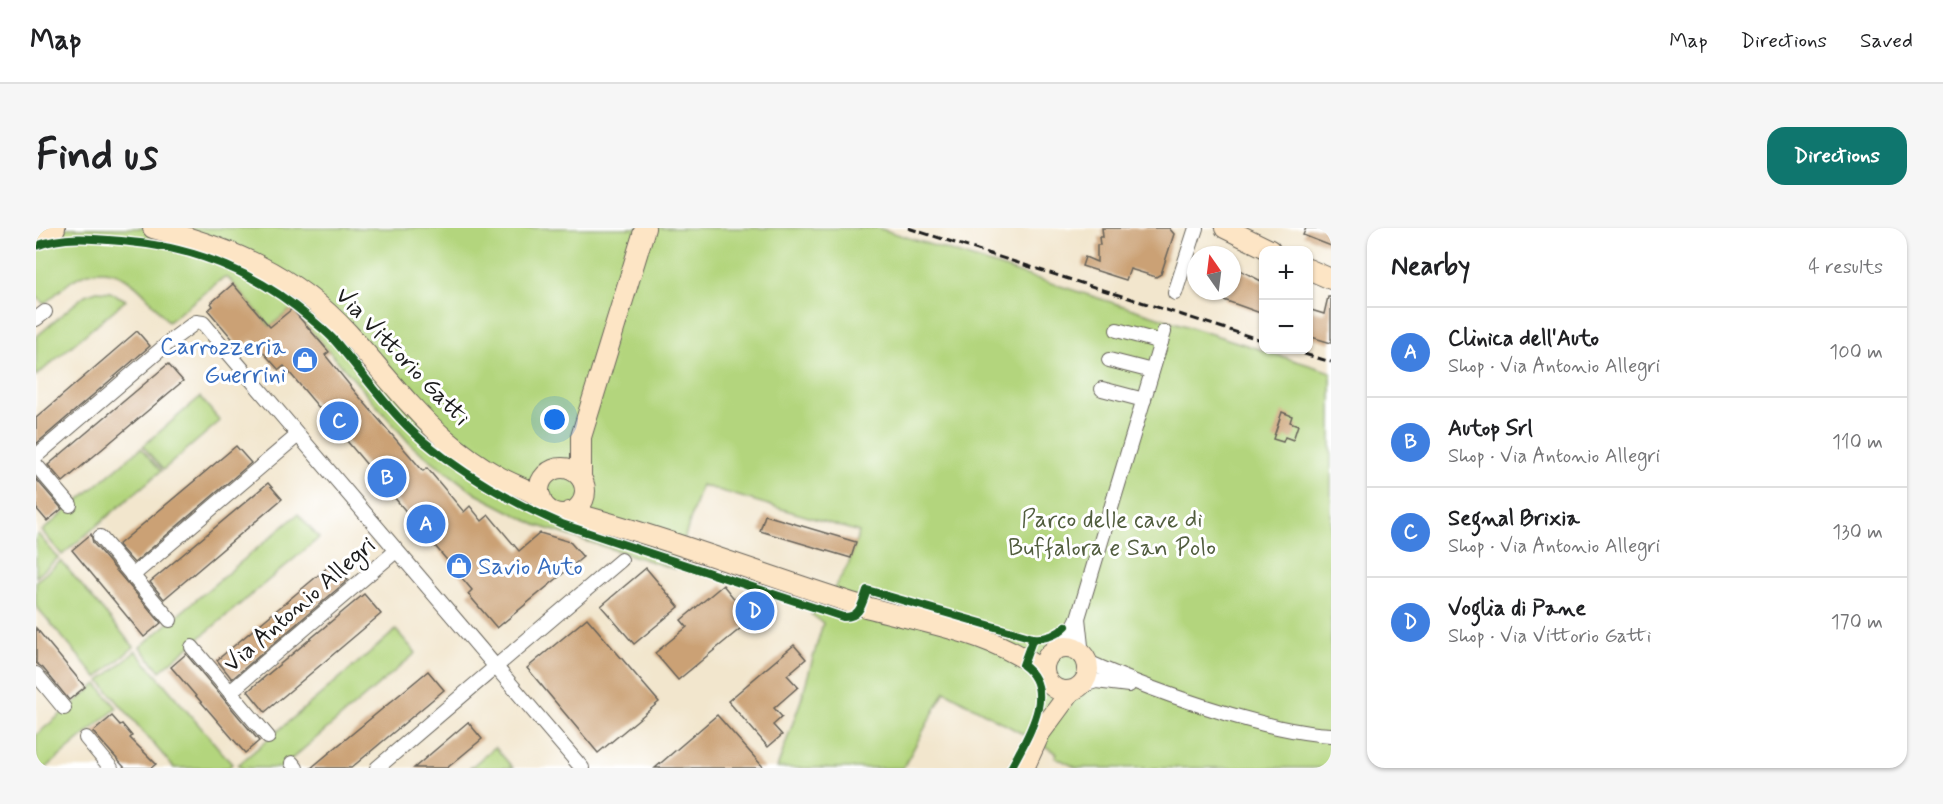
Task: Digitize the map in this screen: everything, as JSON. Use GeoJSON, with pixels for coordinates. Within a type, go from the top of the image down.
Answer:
{"type":"FeatureCollection","features":[{"type":"Feature","properties":{"kind":"street"},"geometry":{"type":"LineString","coordinates":[[36,231],[56,228]]}},
{"type":"Feature","properties":{"kind":"street","name":"Via Vittorio Gatti"},"geometry":{"type":"LineString","coordinates":[[153,228],[217,246],[244,257],[284,279],[316,303],[348,333],[413,409],[453,446],[495,475],[540,498],[552,511],[610,523],[823,594],[983,640],[1030,648],[1060,649]]}},
{"type":"Feature","properties":{"kind":"street"},"geometry":{"type":"LineString","coordinates":[[569,513],[581,504],[583,486],[581,437],[645,228]]}},
{"type":"Feature","properties":{"kind":"street"},"geometry":{"type":"LineString","coordinates":[[1175,293],[1196,228]]}},
{"type":"Feature","properties":{"kind":"street"},"geometry":{"type":"LineString","coordinates":[[1225,228],[1262,246]]}},
{"type":"Feature","properties":{"kind":"street"},"geometry":{"type":"LineString","coordinates":[[1313,271],[1331,279]]}},
{"type":"Feature","properties":{"kind":"street","name":"Via Antonio Allegri"},"geometry":{"type":"LineString","coordinates":[[36,456],[196,322],[205,325],[582,768]]}},
{"type":"Feature","properties":{"kind":"street"},"geometry":{"type":"LineString","coordinates":[[1040,733],[1047,694],[1046,659],[1060,649],[1078,618],[1163,337],[1117,330]]}},
{"type":"Feature","properties":{"kind":"street"},"geometry":{"type":"LineString","coordinates":[[1109,360],[1152,371]]}},
{"type":"Feature","properties":{"kind":"street"},"geometry":{"type":"LineString","coordinates":[[1102,389],[1144,400]]}},
{"type":"Feature","properties":{"kind":"street"},"geometry":{"type":"LineString","coordinates":[[132,576],[298,435]]}},
{"type":"Feature","properties":{"kind":"street"},"geometry":{"type":"LineString","coordinates":[[540,498],[540,487],[581,437]]}},
{"type":"Feature","properties":{"kind":"street"},"geometry":{"type":"LineString","coordinates":[[36,465],[70,505]]}},
{"type":"Feature","properties":{"kind":"street","name":"Via Vittorio Gatti"},"geometry":{"type":"LineString","coordinates":[[483,466],[514,474],[573,471],[598,513],[610,523]]}},
{"type":"Feature","properties":{"kind":"street"},"geometry":{"type":"LineString","coordinates":[[100,537],[170,620]]}},
{"type":"Feature","properties":{"kind":"street","name":"Via Antonio Allegri"},"geometry":{"type":"LineString","coordinates":[[230,692],[396,550]]}},
{"type":"Feature","properties":{"kind":"street"},"geometry":{"type":"LineString","coordinates":[[377,768],[621,560]]}},
{"type":"Feature","properties":{"kind":"street"},"geometry":{"type":"LineString","coordinates":[[1024,768],[1040,733],[1087,675],[1078,618]]}},
{"type":"Feature","properties":{"kind":"street","name":"Via Vittorio Gatti"},"geometry":{"type":"LineString","coordinates":[[983,640],[1026,658],[1045,676]]}},
{"type":"Feature","properties":{"kind":"street","name":"Via Antonio Allegri"},"geometry":{"type":"LineString","coordinates":[[192,647],[268,737]]}},
{"type":"Feature","properties":{"kind":"street"},"geometry":{"type":"LineString","coordinates":[[1060,649],[1070,648],[1084,658],[1149,688],[1276,728],[1300,733],[1331,735]]}},
{"type":"Feature","properties":{"kind":"street"},"geometry":{"type":"LineString","coordinates":[[36,674],[64,708]]}},
{"type":"Feature","properties":{"kind":"street"},"geometry":{"type":"LineString","coordinates":[[1045,676],[1057,689],[1075,689],[1096,681],[1149,688]]}},
{"type":"Feature","properties":{"kind":"street"},"geometry":{"type":"LineString","coordinates":[[86,738],[111,768]]}},
{"type":"Feature","properties":{"kind":"green space","name":"Parco delle cave di Buffalora e San Polo"},"geometry":{"type":"Polygon","coordinates":[[[36,228],[878,228],[1259,349],[1259,354],[1274,354],[1331,372],[1331,768],[1077,768],[1055,757],[1057,753],[945,691],[903,768],[777,768],[801,700],[823,623],[811,614],[827,601],[849,563],[859,532],[701,485],[675,569],[536,525],[476,494],[412,446],[292,309],[270,326],[228,278],[223,278],[168,322],[139,288],[116,274],[103,271],[89,273],[73,280],[44,304],[36,296],[36,228]]]}},
{"type":"Feature","properties":{"kind":"green space"},"geometry":{"type":"Polygon","coordinates":[[[97,291],[110,292],[126,300],[36,376],[36,337],[85,295],[97,291]]]}},
{"type":"Feature","properties":{"kind":"green space"},"geometry":{"type":"Polygon","coordinates":[[[200,397],[220,421],[163,470],[143,446],[200,397]]]}},
{"type":"Feature","properties":{"kind":"green space"},"geometry":{"type":"Polygon","coordinates":[[[141,448],[161,471],[62,555],[42,531],[141,448]]]}},
{"type":"Feature","properties":{"kind":"green space"},"geometry":{"type":"Polygon","coordinates":[[[298,514],[319,538],[160,671],[140,647],[298,514]]]}},
{"type":"Feature","properties":{"kind":"green space"},"geometry":{"type":"Polygon","coordinates":[[[38,534],[58,558],[36,577],[36,536],[38,534]]]}},
{"type":"Feature","properties":{"kind":"green space"},"geometry":{"type":"Polygon","coordinates":[[[61,561],[134,647],[97,678],[36,606],[36,581],[61,561]]]}},
{"type":"Feature","properties":{"kind":"green space"},"geometry":{"type":"Polygon","coordinates":[[[396,630],[416,653],[281,768],[241,768],[238,765],[396,630]]]}},
{"type":"Feature","properties":{"kind":"green space"},"geometry":{"type":"Polygon","coordinates":[[[136,651],[232,764],[228,768],[174,768],[100,681],[136,651]]]}},
{"type":"Feature","properties":{"kind":"green space"},"geometry":{"type":"Polygon","coordinates":[[[97,684],[117,708],[46,768],[36,768],[36,735],[97,684]]]}},
{"type":"Feature","properties":{"kind":"green space"},"geometry":{"type":"Polygon","coordinates":[[[495,747],[513,768],[470,768],[495,747]]]}},
{"type":"Feature","properties":{"kind":"building"},"geometry":{"type":"Polygon","coordinates":[[[1102,228],[1169,228],[1174,234],[1161,274],[1156,277],[1130,269],[1126,280],[1082,266],[1085,257],[1097,262],[1097,245],[1100,245],[1099,237],[1103,237],[1102,228]]]}},
{"type":"Feature","properties":{"kind":"building"},"geometry":{"type":"Polygon","coordinates":[[[1306,228],[1331,228],[1331,246],[1303,235],[1306,228]]]}},
{"type":"Feature","properties":{"kind":"building"},"geometry":{"type":"Polygon","coordinates":[[[1241,271],[1259,280],[1259,313],[1224,300],[1241,300],[1241,271]]]}},
{"type":"Feature","properties":{"kind":"building"},"geometry":{"type":"Polygon","coordinates":[[[233,284],[270,327],[292,309],[329,352],[325,355],[356,393],[423,471],[427,468],[464,512],[470,506],[482,521],[489,515],[519,551],[540,533],[570,542],[583,557],[497,628],[468,594],[472,590],[284,366],[279,370],[252,340],[241,349],[208,310],[213,306],[211,303],[233,284]]]}},
{"type":"Feature","properties":{"kind":"building"},"geometry":{"type":"Polygon","coordinates":[[[1328,297],[1331,297],[1331,343],[1313,338],[1313,311],[1324,314],[1328,297]]]}},
{"type":"Feature","properties":{"kind":"building"},"geometry":{"type":"Polygon","coordinates":[[[137,331],[150,346],[36,444],[36,418],[137,331]]]}},
{"type":"Feature","properties":{"kind":"building"},"geometry":{"type":"Polygon","coordinates":[[[168,364],[183,381],[63,482],[48,465],[168,364]]]}},
{"type":"Feature","properties":{"kind":"building"},"geometry":{"type":"Polygon","coordinates":[[[1282,412],[1292,416],[1290,422],[1298,425],[1293,440],[1285,437],[1283,442],[1273,439],[1282,412]]]}},
{"type":"Feature","properties":{"kind":"building"},"geometry":{"type":"Polygon","coordinates":[[[236,446],[251,463],[134,563],[118,545],[236,446]]]}},
{"type":"Feature","properties":{"kind":"building"},"geometry":{"type":"Polygon","coordinates":[[[36,479],[62,509],[47,521],[36,508],[36,479]]]}},
{"type":"Feature","properties":{"kind":"building"},"geometry":{"type":"Polygon","coordinates":[[[268,483],[282,499],[164,599],[150,582],[268,483]]]}},
{"type":"Feature","properties":{"kind":"building"},"geometry":{"type":"Polygon","coordinates":[[[765,515],[856,542],[851,558],[760,531],[765,515]]]}},
{"type":"Feature","properties":{"kind":"building"},"geometry":{"type":"Polygon","coordinates":[[[91,534],[93,543],[161,623],[144,637],[72,550],[91,534]]]}},
{"type":"Feature","properties":{"kind":"building"},"geometry":{"type":"Polygon","coordinates":[[[334,562],[348,580],[232,679],[217,660],[334,562]]]}},
{"type":"Feature","properties":{"kind":"building"},"geometry":{"type":"Polygon","coordinates":[[[646,568],[679,607],[634,644],[601,606],[646,568]]]}},
{"type":"Feature","properties":{"kind":"building"},"geometry":{"type":"Polygon","coordinates":[[[723,585],[736,601],[745,593],[749,599],[753,596],[764,609],[678,680],[655,653],[687,627],[681,620],[723,585]]]}},
{"type":"Feature","properties":{"kind":"building"},"geometry":{"type":"Polygon","coordinates":[[[364,594],[381,614],[265,712],[248,691],[364,594]]]}},
{"type":"Feature","properties":{"kind":"building"},"geometry":{"type":"Polygon","coordinates":[[[587,618],[659,702],[598,753],[527,668],[587,618]]]}},
{"type":"Feature","properties":{"kind":"building"},"geometry":{"type":"Polygon","coordinates":[[[36,628],[85,687],[69,700],[43,668],[36,663],[36,628]]]}},
{"type":"Feature","properties":{"kind":"building"},"geometry":{"type":"Polygon","coordinates":[[[794,645],[806,659],[787,675],[798,687],[774,708],[782,717],[773,725],[782,735],[768,747],[728,701],[794,645]]]}},
{"type":"Feature","properties":{"kind":"building"},"geometry":{"type":"Polygon","coordinates":[[[186,654],[259,741],[245,753],[171,667],[186,654]]]}},
{"type":"Feature","properties":{"kind":"building"},"geometry":{"type":"Polygon","coordinates":[[[428,671],[444,690],[351,768],[311,768],[428,671]]]}},
{"type":"Feature","properties":{"kind":"building"},"geometry":{"type":"Polygon","coordinates":[[[717,715],[764,768],[655,768],[717,715]]]}},
{"type":"Feature","properties":{"kind":"building"},"geometry":{"type":"Polygon","coordinates":[[[112,716],[120,725],[122,724],[132,736],[130,738],[156,764],[151,768],[125,768],[93,732],[112,716]]]}},
{"type":"Feature","properties":{"kind":"building"},"geometry":{"type":"Polygon","coordinates":[[[468,722],[482,739],[447,768],[414,768],[468,722]]]}},
{"type":"Feature","properties":{"kind":"railway"},"geometry":{"type":"LineString","coordinates":[[908,228],[1259,339]]}},
{"type":"Feature","properties":{"kind":"railway"},"geometry":{"type":"LineString","coordinates":[[1304,354],[1331,362]]}},
{"type":"Feature","properties":{"kind":"cycle path"},"geometry":{"type":"LineString","coordinates":[[36,246],[47,242],[83,238],[155,245],[204,257],[249,277],[291,303],[326,332],[398,417],[438,453],[489,487],[562,524],[843,617],[857,613],[867,590],[1033,638],[1051,636],[1066,626]]}},
{"type":"Feature","properties":{"kind":"cycle path"},"geometry":{"type":"LineString","coordinates":[[1011,768],[1031,730],[1039,701],[1038,688],[1033,676],[1023,665],[1033,638]]}},
{"type":"Feature","properties":{"kind":"place","name":"Carrozzeria Guerrini"},"geometry":{"type":"Point","coordinates":[305,360]}},
{"type":"Feature","properties":{"kind":"place","name":"Segnal Brixia"},"geometry":{"type":"Point","coordinates":[339,421]}},
{"type":"Feature","properties":{"kind":"place","name":"Autop Srl"},"geometry":{"type":"Point","coordinates":[387,478]}},
{"type":"Feature","properties":{"kind":"place","name":"Clinica dell'Auto"},"geometry":{"type":"Point","coordinates":[426,524]}},
{"type":"Feature","properties":{"kind":"place","name":"Savio Auto"},"geometry":{"type":"Point","coordinates":[459,566]}},
{"type":"Feature","properties":{"kind":"place","name":"Voglia di Pane"},"geometry":{"type":"Point","coordinates":[755,611]}}]}
